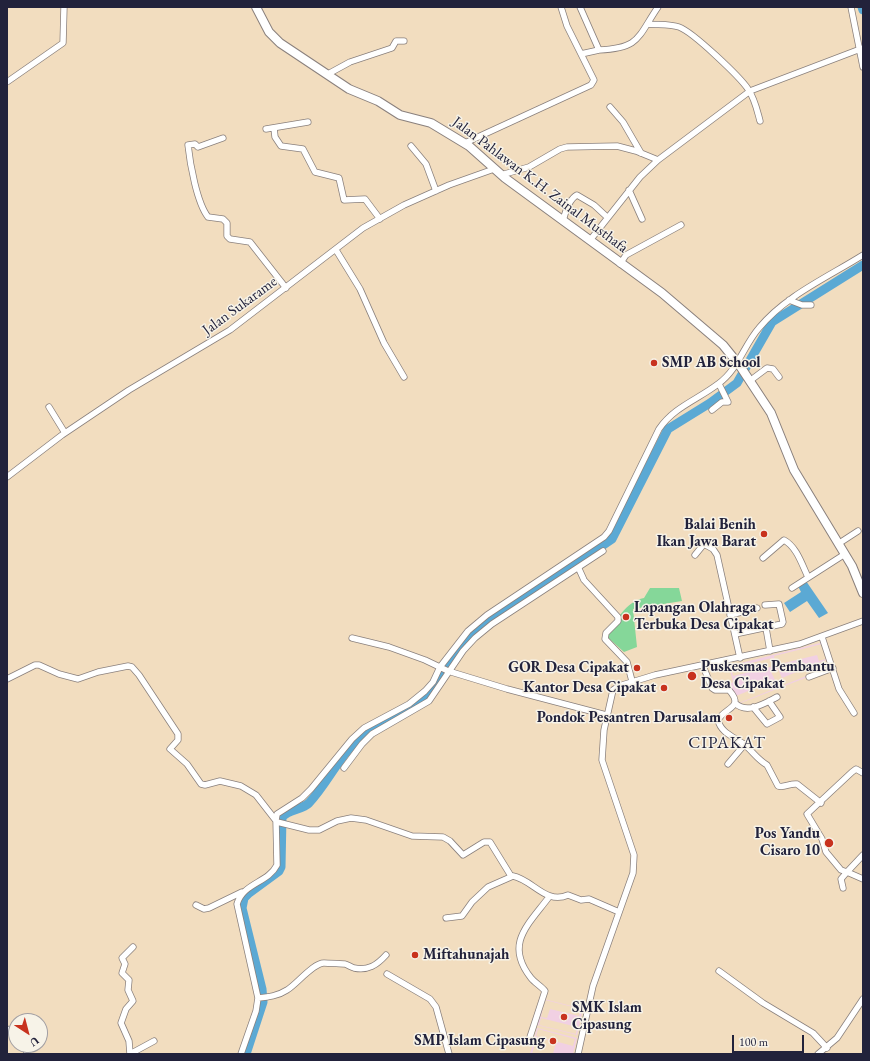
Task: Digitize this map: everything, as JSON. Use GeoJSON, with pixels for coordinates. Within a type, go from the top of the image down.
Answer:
{"type":"FeatureCollection","features":[{"type":"Feature","properties":{"kind":"street"},"geometry":{"type":"LineString","coordinates":[[7,82],[63,43],[64,7]]}},
{"type":"Feature","properties":{"kind":"street","name":"Jalan Pahlawan K.H. Zainal Musthafa"},"geometry":{"type":"LineString","coordinates":[[256,7],[269,32],[275,39],[349,89],[378,101],[400,115],[431,123],[465,143],[498,172],[591,240],[620,264],[662,293],[723,346],[750,379],[774,419],[794,470],[856,573],[863,593]]}},
{"type":"Feature","properties":{"kind":"street"},"geometry":{"type":"LineString","coordinates":[[465,143],[591,85],[594,80],[567,26],[561,7]]}},
{"type":"Feature","properties":{"kind":"street"},"geometry":{"type":"LineString","coordinates":[[580,7],[599,50]]}},
{"type":"Feature","properties":{"kind":"street"},"geometry":{"type":"LineString","coordinates":[[581,54],[628,46],[634,42],[648,24],[658,7]]}},
{"type":"Feature","properties":{"kind":"street"},"geometry":{"type":"LineString","coordinates":[[851,7],[861,48],[863,67]]}},
{"type":"Feature","properties":{"kind":"street"},"geometry":{"type":"LineString","coordinates":[[648,24],[674,26],[686,31],[726,64],[742,80],[750,91],[758,110],[760,121]]}},
{"type":"Feature","properties":{"kind":"street"},"geometry":{"type":"LineString","coordinates":[[328,74],[350,62],[392,48],[396,41],[404,41]]}},
{"type":"Feature","properties":{"kind":"street"},"geometry":{"type":"LineString","coordinates":[[591,240],[607,217],[640,176],[658,160],[750,91],[861,48]]}},
{"type":"Feature","properties":{"kind":"street"},"geometry":{"type":"LineString","coordinates":[[610,107],[623,122],[642,153]]}},
{"type":"Feature","properties":{"kind":"street"},"geometry":{"type":"LineString","coordinates":[[266,129],[308,122]]}},
{"type":"Feature","properties":{"kind":"street"},"geometry":{"type":"LineString","coordinates":[[274,128],[275,137],[281,146],[303,149],[315,172],[339,178],[344,200],[365,198],[380,219]]}},
{"type":"Feature","properties":{"kind":"street"},"geometry":{"type":"LineString","coordinates":[[223,138],[198,147],[195,144],[188,146],[196,187],[204,210],[208,217],[222,219],[227,223],[227,234],[230,239],[250,242],[286,288]]}},
{"type":"Feature","properties":{"kind":"street"},"geometry":{"type":"LineString","coordinates":[[411,146],[426,164],[436,191]]}},
{"type":"Feature","properties":{"kind":"street","name":"Jalan Sukarame"},"geometry":{"type":"LineString","coordinates":[[7,477],[65,433],[129,390],[230,330],[363,228],[404,205],[436,191],[498,172],[529,167],[560,149],[567,147],[617,146],[642,153],[658,160]]}},
{"type":"Feature","properties":{"kind":"street"},"geometry":{"type":"LineString","coordinates":[[629,190],[642,219]]}},
{"type":"Feature","properties":{"kind":"street"},"geometry":{"type":"LineString","coordinates":[[563,221],[565,212],[573,198],[577,195],[594,205],[607,217]]}},
{"type":"Feature","properties":{"kind":"street"},"geometry":{"type":"LineString","coordinates":[[620,264],[626,255],[681,225]]}},
{"type":"Feature","properties":{"kind":"street"},"geometry":{"type":"LineString","coordinates":[[336,250],[360,289],[384,343],[404,377]]}},
{"type":"Feature","properties":{"kind":"street"},"geometry":{"type":"LineString","coordinates":[[196,905],[204,909],[209,908],[243,892],[273,871],[277,865],[280,811],[302,798],[311,789],[352,739],[374,722],[419,697],[433,682],[441,668],[468,631],[487,615],[578,557],[604,538],[609,532],[659,429],[666,418],[676,409],[720,387],[739,364],[758,328],[791,301],[863,255]]}},
{"type":"Feature","properties":{"kind":"street"},"geometry":{"type":"LineString","coordinates":[[791,301],[802,305],[812,305]]}},
{"type":"Feature","properties":{"kind":"street"},"geometry":{"type":"LineString","coordinates":[[750,379],[767,368],[773,369],[779,377]]}},
{"type":"Feature","properties":{"kind":"street"},"geometry":{"type":"LineString","coordinates":[[712,410],[722,402],[728,402],[720,387]]}},
{"type":"Feature","properties":{"kind":"street"},"geometry":{"type":"LineString","coordinates":[[49,408],[65,433]]}},
{"type":"Feature","properties":{"kind":"street"},"geometry":{"type":"LineString","coordinates":[[838,544],[858,531]]}},
{"type":"Feature","properties":{"kind":"street"},"geometry":{"type":"LineString","coordinates":[[763,558],[784,540],[789,543],[797,554],[808,577]]}},
{"type":"Feature","properties":{"kind":"street"},"geometry":{"type":"LineString","coordinates":[[695,555],[704,544],[713,549],[717,555],[740,658]]}},
{"type":"Feature","properties":{"kind":"street"},"geometry":{"type":"LineString","coordinates":[[344,768],[362,744],[372,734],[429,701],[463,652],[475,638],[492,624],[603,552]]}},
{"type":"Feature","properties":{"kind":"street"},"geometry":{"type":"LineString","coordinates":[[792,588],[845,554]]}},
{"type":"Feature","properties":{"kind":"street"},"geometry":{"type":"LineString","coordinates":[[578,557],[582,566],[584,580],[618,618],[618,621],[606,633],[605,639],[627,662],[632,682]]}},
{"type":"Feature","properties":{"kind":"street"},"geometry":{"type":"LineString","coordinates":[[735,634],[766,628],[783,622],[779,604],[765,605]]}},
{"type":"Feature","properties":{"kind":"street"},"geometry":{"type":"LineString","coordinates":[[730,615],[757,608]]}},
{"type":"Feature","properties":{"kind":"street"},"geometry":{"type":"LineString","coordinates":[[578,1054],[593,986],[633,873],[634,855],[602,760],[606,716],[612,690],[632,682],[770,651],[822,637],[863,622]]}},
{"type":"Feature","properties":{"kind":"street"},"geometry":{"type":"LineString","coordinates":[[766,628],[770,651]]}},
{"type":"Feature","properties":{"kind":"street"},"geometry":{"type":"LineString","coordinates":[[822,637],[839,689],[854,713]]}},
{"type":"Feature","properties":{"kind":"street"},"geometry":{"type":"LineString","coordinates":[[352,638],[389,647],[450,672],[606,716]]}},
{"type":"Feature","properties":{"kind":"street"},"geometry":{"type":"LineString","coordinates":[[7,678],[35,665],[39,665],[59,674],[78,679],[98,672],[128,666],[132,667],[139,675],[178,734],[178,740],[170,748],[187,764],[201,784],[205,785],[220,781],[241,786],[256,795],[279,822],[309,830],[319,830],[337,821],[351,818],[366,820],[412,836],[443,837],[450,841],[463,855],[484,842],[490,842],[511,876]]}},
{"type":"Feature","properties":{"kind":"street"},"geometry":{"type":"LineString","coordinates":[[703,666],[712,688],[715,690],[729,690],[735,697],[735,703],[720,717],[718,722],[730,736],[744,744],[761,763],[767,765],[778,786],[783,788],[792,784],[797,784],[821,802]]}},
{"type":"Feature","properties":{"kind":"street"},"geometry":{"type":"LineString","coordinates":[[809,677],[833,668]]}},
{"type":"Feature","properties":{"kind":"street"},"geometry":{"type":"LineString","coordinates":[[735,703],[743,708],[753,707],[777,697]]}},
{"type":"Feature","properties":{"kind":"street"},"geometry":{"type":"LineString","coordinates":[[753,707],[767,724],[780,717],[769,701]]}},
{"type":"Feature","properties":{"kind":"street"},"geometry":{"type":"LineString","coordinates":[[728,764],[744,744]]}},
{"type":"Feature","properties":{"kind":"street"},"geometry":{"type":"LineString","coordinates":[[863,772],[856,769],[852,772],[821,802],[808,812],[807,815],[822,839],[826,852],[841,870],[863,879]]}},
{"type":"Feature","properties":{"kind":"street"},"geometry":{"type":"LineString","coordinates":[[843,888],[841,879],[863,855]]}},
{"type":"Feature","properties":{"kind":"street"},"geometry":{"type":"LineString","coordinates":[[446,918],[462,916],[472,902],[488,887],[511,876],[519,877],[549,897],[563,897],[568,895],[581,900],[589,899],[620,909]]}},
{"type":"Feature","properties":{"kind":"street"},"geometry":{"type":"LineString","coordinates":[[241,1054],[261,998],[238,909],[239,899],[243,892]]}},
{"type":"Feature","properties":{"kind":"street"},"geometry":{"type":"LineString","coordinates":[[530,1037],[545,991],[529,974],[520,956],[518,948],[520,939],[525,930],[549,897]]}},
{"type":"Feature","properties":{"kind":"street"},"geometry":{"type":"LineString","coordinates":[[132,947],[122,959],[125,964],[122,973],[129,980],[128,990],[133,1001],[126,1008],[121,1023],[129,1041],[130,1054],[154,1041]]}},
{"type":"Feature","properties":{"kind":"street"},"geometry":{"type":"LineString","coordinates":[[261,998],[286,991],[315,966],[323,963],[332,965],[345,964],[353,968],[371,968],[386,955]]}},
{"type":"Feature","properties":{"kind":"street"},"geometry":{"type":"LineString","coordinates":[[719,971],[763,1003],[813,1032],[827,1048]]}},
{"type":"Feature","properties":{"kind":"street"},"geometry":{"type":"LineString","coordinates":[[387,974],[430,999],[436,1007],[449,1054]]}},
{"type":"Feature","properties":{"kind":"street"},"geometry":{"type":"LineString","coordinates":[[818,1054],[827,1048],[837,1038],[863,999]]}},
{"type":"Feature","properties":{"kind":"shaded area"},"geometry":{"type":"Polygon","coordinates":[[[824,642],[831,668],[738,704],[730,684],[733,682],[729,666],[824,642]],[[822,644],[774,656],[776,665],[817,655],[819,661],[826,659],[822,644]],[[772,658],[731,668],[733,676],[774,666],[772,658]],[[826,660],[782,678],[778,669],[771,672],[775,680],[736,696],[739,703],[829,667],[826,660]]]}},
{"type":"Feature","properties":{"kind":"shaded area","name":"SMK Islam Cipasung"},"geometry":{"type":"Polygon","coordinates":[[[544,999],[583,1009],[577,1035],[537,1025],[544,999]],[[545,1000],[541,1017],[547,1018],[550,1009],[579,1016],[581,1009],[545,1000]],[[541,1018],[539,1025],[576,1034],[577,1027],[541,1018]]]}},
{"type":"Feature","properties":{"kind":"shaded area","name":"SMP Islam Cipasung"},"geometry":{"type":"Polygon","coordinates":[[[537,1028],[577,1038],[573,1054],[553,1054],[556,1042],[537,1037],[532,1054],[530,1054],[537,1028]],[[538,1029],[536,1036],[573,1046],[575,1039],[538,1029]]]}},
{"type":"Feature","properties":{"kind":"green space","name":"Lapangan Olahraga Terbuka Desa Cipakat"},"geometry":{"type":"Polygon","coordinates":[[[650,588],[679,588],[682,601],[633,609],[637,647],[624,652],[605,635],[617,618],[632,603],[644,598],[650,588]]]}},
{"type":"Feature","properties":{"kind":"water"},"geometry":{"type":"Polygon","coordinates":[[[806,581],[828,613],[819,618],[807,601],[790,612],[784,603],[801,592],[798,586],[806,581]]]}},
{"type":"Feature","properties":{"kind":"waterway"},"geometry":{"type":"LineString","coordinates":[[246,1054],[263,1002],[262,989],[242,908],[244,898],[279,871],[281,867],[282,817],[288,812],[303,807],[309,803],[347,751],[369,729],[426,699],[469,636],[612,539],[668,429],[710,403],[737,383],[772,322],[863,265]]}},
{"type":"Feature","properties":{"kind":"place","name":"SMP AB School"},"geometry":{"type":"Point","coordinates":[654,363]}},
{"type":"Feature","properties":{"kind":"place","name":"Balai Benih Ikan Jawa Barat"},"geometry":{"type":"Point","coordinates":[764,534]}},
{"type":"Feature","properties":{"kind":"place","name":"Lapangan Olahraga Terbuka Desa Cipakat"},"geometry":{"type":"Point","coordinates":[626,617]}},
{"type":"Feature","properties":{"kind":"place","name":"GOR Desa Cipakat"},"geometry":{"type":"Point","coordinates":[637,668]}},
{"type":"Feature","properties":{"kind":"place","name":"Puskesmas Pembantu Desa Cipakat"},"geometry":{"type":"Point","coordinates":[692,676]}},
{"type":"Feature","properties":{"kind":"place","name":"Kantor Desa Cipakat"},"geometry":{"type":"Point","coordinates":[664,688]}},
{"type":"Feature","properties":{"kind":"place","name":"Pondok Pesantren Darusalam"},"geometry":{"type":"Point","coordinates":[729,718]}},
{"type":"Feature","properties":{"kind":"place","name":"Pos Yandu Cisaro 10"},"geometry":{"type":"Point","coordinates":[829,843]}},
{"type":"Feature","properties":{"kind":"place","name":"Miftahunajah"},"geometry":{"type":"Point","coordinates":[415,955]}},
{"type":"Feature","properties":{"kind":"place","name":"SMK Islam Cipasung"},"geometry":{"type":"Point","coordinates":[564,1017]}},
{"type":"Feature","properties":{"kind":"place","name":"SMP Islam Cipasung"},"geometry":{"type":"Point","coordinates":[553,1041]}},
{"type":"Feature","properties":{"kind":"district","name":"CIPAKAT"},"geometry":{"type":"Point","coordinates":[727,743]}}]}
